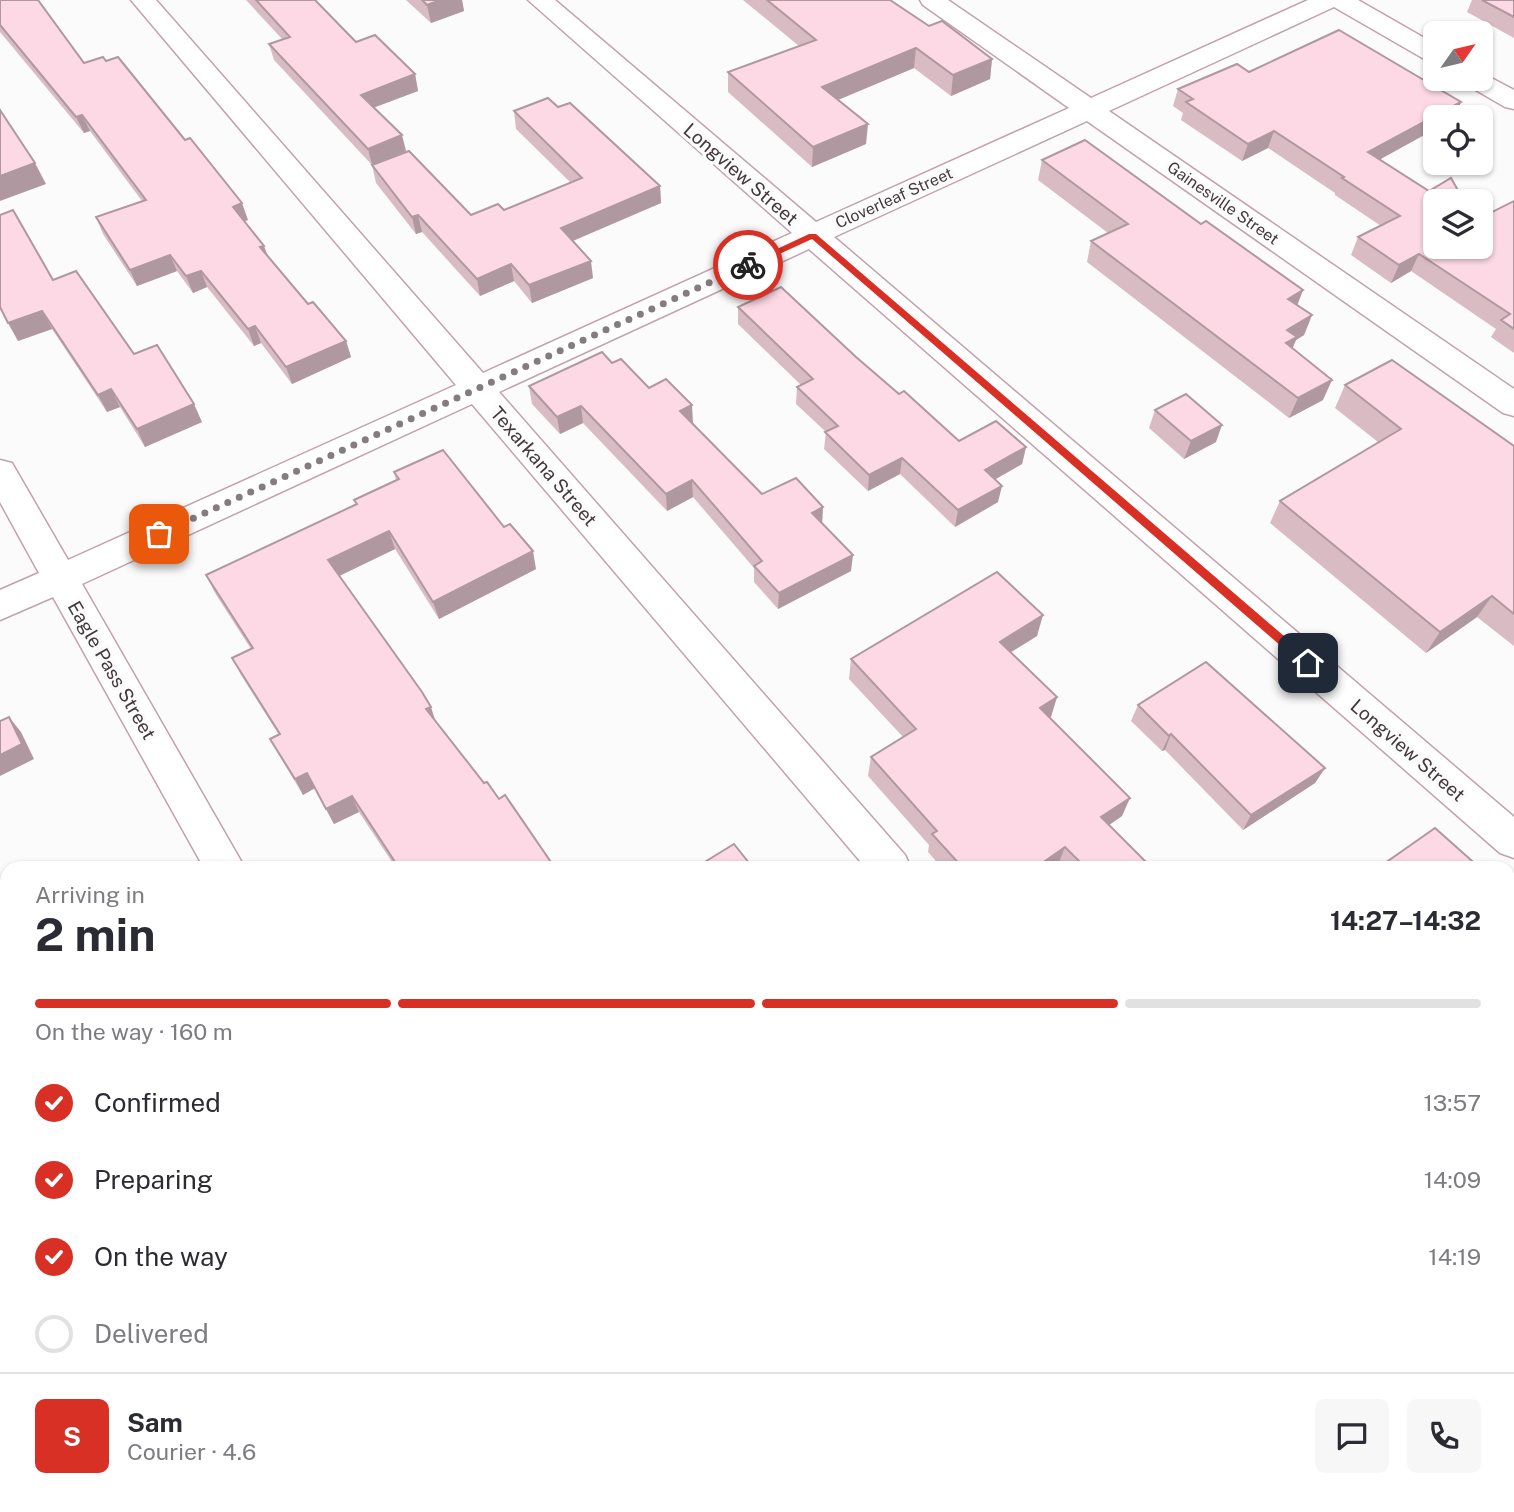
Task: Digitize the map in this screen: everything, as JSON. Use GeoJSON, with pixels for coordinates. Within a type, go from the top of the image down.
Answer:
{"type":"FeatureCollection","features":[{"type":"Feature","properties":{"kind":"street","name":"Texarkana Street"},"geometry":{"type":"LineString","coordinates":[[143,0],[885,861]]}},
{"type":"Feature","properties":{"kind":"street","name":"Longview Street"},"geometry":{"type":"LineString","coordinates":[[540,0],[1514,841]]}},
{"type":"Feature","properties":{"kind":"street","name":"Gainesville Street"},"geometry":{"type":"LineString","coordinates":[[932,0],[1514,405]]}},
{"type":"Feature","properties":{"kind":"street","name":"Cloverleaf Street"},"geometry":{"type":"LineString","coordinates":[[0,606],[1329,0]]}},
{"type":"Feature","properties":{"kind":"street"},"geometry":{"type":"LineString","coordinates":[[1340,0],[1423,48]]}},
{"type":"Feature","properties":{"kind":"street"},"geometry":{"type":"LineString","coordinates":[[1493,89],[1514,101]]}},
{"type":"Feature","properties":{"kind":"street","name":"Eagle Pass Street"},"geometry":{"type":"LineString","coordinates":[[0,472],[221,861]]}},
{"type":"Feature","properties":{"kind":"building"},"geometry":{"type":"Polygon","coordinates":[[[0,0],[38,0],[84,63],[103,57],[106,61],[118,57],[185,140],[190,138],[242,203],[233,207],[264,246],[260,247],[308,304],[313,302],[346,341],[286,367],[255,326],[248,329],[201,271],[186,276],[170,255],[130,270],[96,217],[146,200],[82,115],[76,117],[0,25],[0,0]]]}},
{"type":"Feature","properties":{"kind":"building"},"geometry":{"type":"Polygon","coordinates":[[[256,0],[315,0],[356,42],[375,35],[415,74],[361,95],[402,135],[368,149],[269,44],[290,37],[256,0]]]}},
{"type":"Feature","properties":{"kind":"building"},"geometry":{"type":"Polygon","coordinates":[[[422,0],[440,0],[427,5],[422,0]]]}},
{"type":"Feature","properties":{"kind":"building"},"geometry":{"type":"Polygon","coordinates":[[[767,0],[890,0],[929,26],[942,21],[992,59],[953,75],[916,48],[822,87],[868,124],[813,147],[728,72],[816,40],[767,0]]]}},
{"type":"Feature","properties":{"kind":"building"},"geometry":{"type":"Polygon","coordinates":[[[1482,0],[1514,0],[1514,17],[1482,0]]]}},
{"type":"Feature","properties":{"kind":"building"},"geometry":{"type":"Polygon","coordinates":[[[1339,30],[1423,80],[1423,91],[1442,91],[1461,102],[1455,105],[1423,105],[1423,122],[1368,152],[1426,189],[1423,189],[1423,257],[1419,254],[1399,265],[1358,237],[1400,216],[1342,178],[1344,177],[1274,131],[1248,144],[1186,102],[1193,99],[1178,89],[1237,64],[1249,72],[1339,30]]]}},
{"type":"Feature","properties":{"kind":"building"},"geometry":{"type":"Polygon","coordinates":[[[548,98],[558,107],[570,103],[660,186],[561,228],[591,261],[529,285],[511,264],[477,279],[418,215],[412,217],[372,165],[409,151],[471,215],[498,204],[504,210],[582,178],[514,111],[548,98]]]}},
{"type":"Feature","properties":{"kind":"building"},"geometry":{"type":"Polygon","coordinates":[[[0,110],[35,163],[0,176],[0,110]]]}},
{"type":"Feature","properties":{"kind":"building"},"geometry":{"type":"Polygon","coordinates":[[[1085,140],[1201,224],[1206,221],[1303,290],[1288,299],[1312,315],[1287,330],[1297,337],[1286,343],[1332,380],[1298,398],[1091,241],[1128,224],[1042,160],[1085,140]]]}},
{"type":"Feature","properties":{"kind":"building"},"geometry":{"type":"Polygon","coordinates":[[[1451,178],[1457,189],[1432,189],[1451,178]]]}},
{"type":"Feature","properties":{"kind":"building"},"geometry":{"type":"Polygon","coordinates":[[[1514,201],[1514,329],[1501,320],[1510,314],[1427,259],[1493,259],[1493,212],[1514,201]]]}},
{"type":"Feature","properties":{"kind":"building"},"geometry":{"type":"Polygon","coordinates":[[[13,210],[53,280],[76,271],[134,354],[157,345],[194,404],[137,429],[111,389],[98,395],[42,311],[8,323],[0,307],[0,215],[13,210]]]}},
{"type":"Feature","properties":{"kind":"building"},"geometry":{"type":"Polygon","coordinates":[[[781,287],[856,357],[899,394],[904,391],[959,441],[996,421],[1026,447],[985,470],[1002,486],[958,510],[902,458],[869,475],[825,432],[838,426],[797,387],[813,379],[738,307],[781,287]]]}},
{"type":"Feature","properties":{"kind":"building"},"geometry":{"type":"Polygon","coordinates":[[[602,352],[612,363],[621,359],[649,388],[666,379],[692,405],[680,411],[762,494],[796,478],[823,507],[812,513],[853,555],[779,593],[754,566],[762,561],[692,480],[666,494],[581,406],[557,417],[529,386],[602,352]]]}},
{"type":"Feature","properties":{"kind":"building"},"geometry":{"type":"Polygon","coordinates":[[[1392,360],[1514,446],[1514,614],[1492,596],[1440,632],[1280,501],[1401,429],[1345,385],[1392,360]]]}},
{"type":"Feature","properties":{"kind":"building"},"geometry":{"type":"Polygon","coordinates":[[[1186,394],[1222,425],[1191,441],[1155,410],[1186,394]]]}},
{"type":"Feature","properties":{"kind":"building"},"geometry":{"type":"Polygon","coordinates":[[[443,450],[504,527],[510,524],[533,551],[433,602],[389,531],[328,560],[422,692],[431,707],[426,709],[484,783],[487,782],[499,799],[505,795],[550,861],[394,861],[352,796],[326,809],[307,773],[295,779],[270,739],[280,734],[232,658],[253,648],[206,575],[357,504],[354,500],[399,479],[394,472],[443,450]]]}},
{"type":"Feature","properties":{"kind":"building"},"geometry":{"type":"Polygon","coordinates":[[[997,572],[1043,615],[1000,642],[1057,697],[1040,708],[1130,798],[1101,817],[1145,861],[1079,861],[1065,847],[1045,861],[957,861],[932,834],[937,831],[871,757],[916,729],[851,659],[997,572]]]}},
{"type":"Feature","properties":{"kind":"building"},"geometry":{"type":"Polygon","coordinates":[[[1206,662],[1325,768],[1251,815],[1171,734],[1169,736],[1138,705],[1206,662]]]}},
{"type":"Feature","properties":{"kind":"building"},"geometry":{"type":"Polygon","coordinates":[[[9,717],[22,744],[0,755],[0,721],[9,717]]]}},
{"type":"Feature","properties":{"kind":"building"},"geometry":{"type":"Polygon","coordinates":[[[1435,828],[1472,861],[1388,861],[1435,828]]]}},
{"type":"Feature","properties":{"kind":"building"},"geometry":{"type":"Polygon","coordinates":[[[734,844],[747,861],[706,861],[734,844]]]}},
{"type":"Feature","properties":{"kind":"way so far"},"geometry":{"type":"LineString","coordinates":[[159,534],[748,265]]}},
{"type":"Feature","properties":{"kind":"route"},"geometry":{"type":"LineString","coordinates":[[748,265],[813,236],[1308,663]]}}]}
